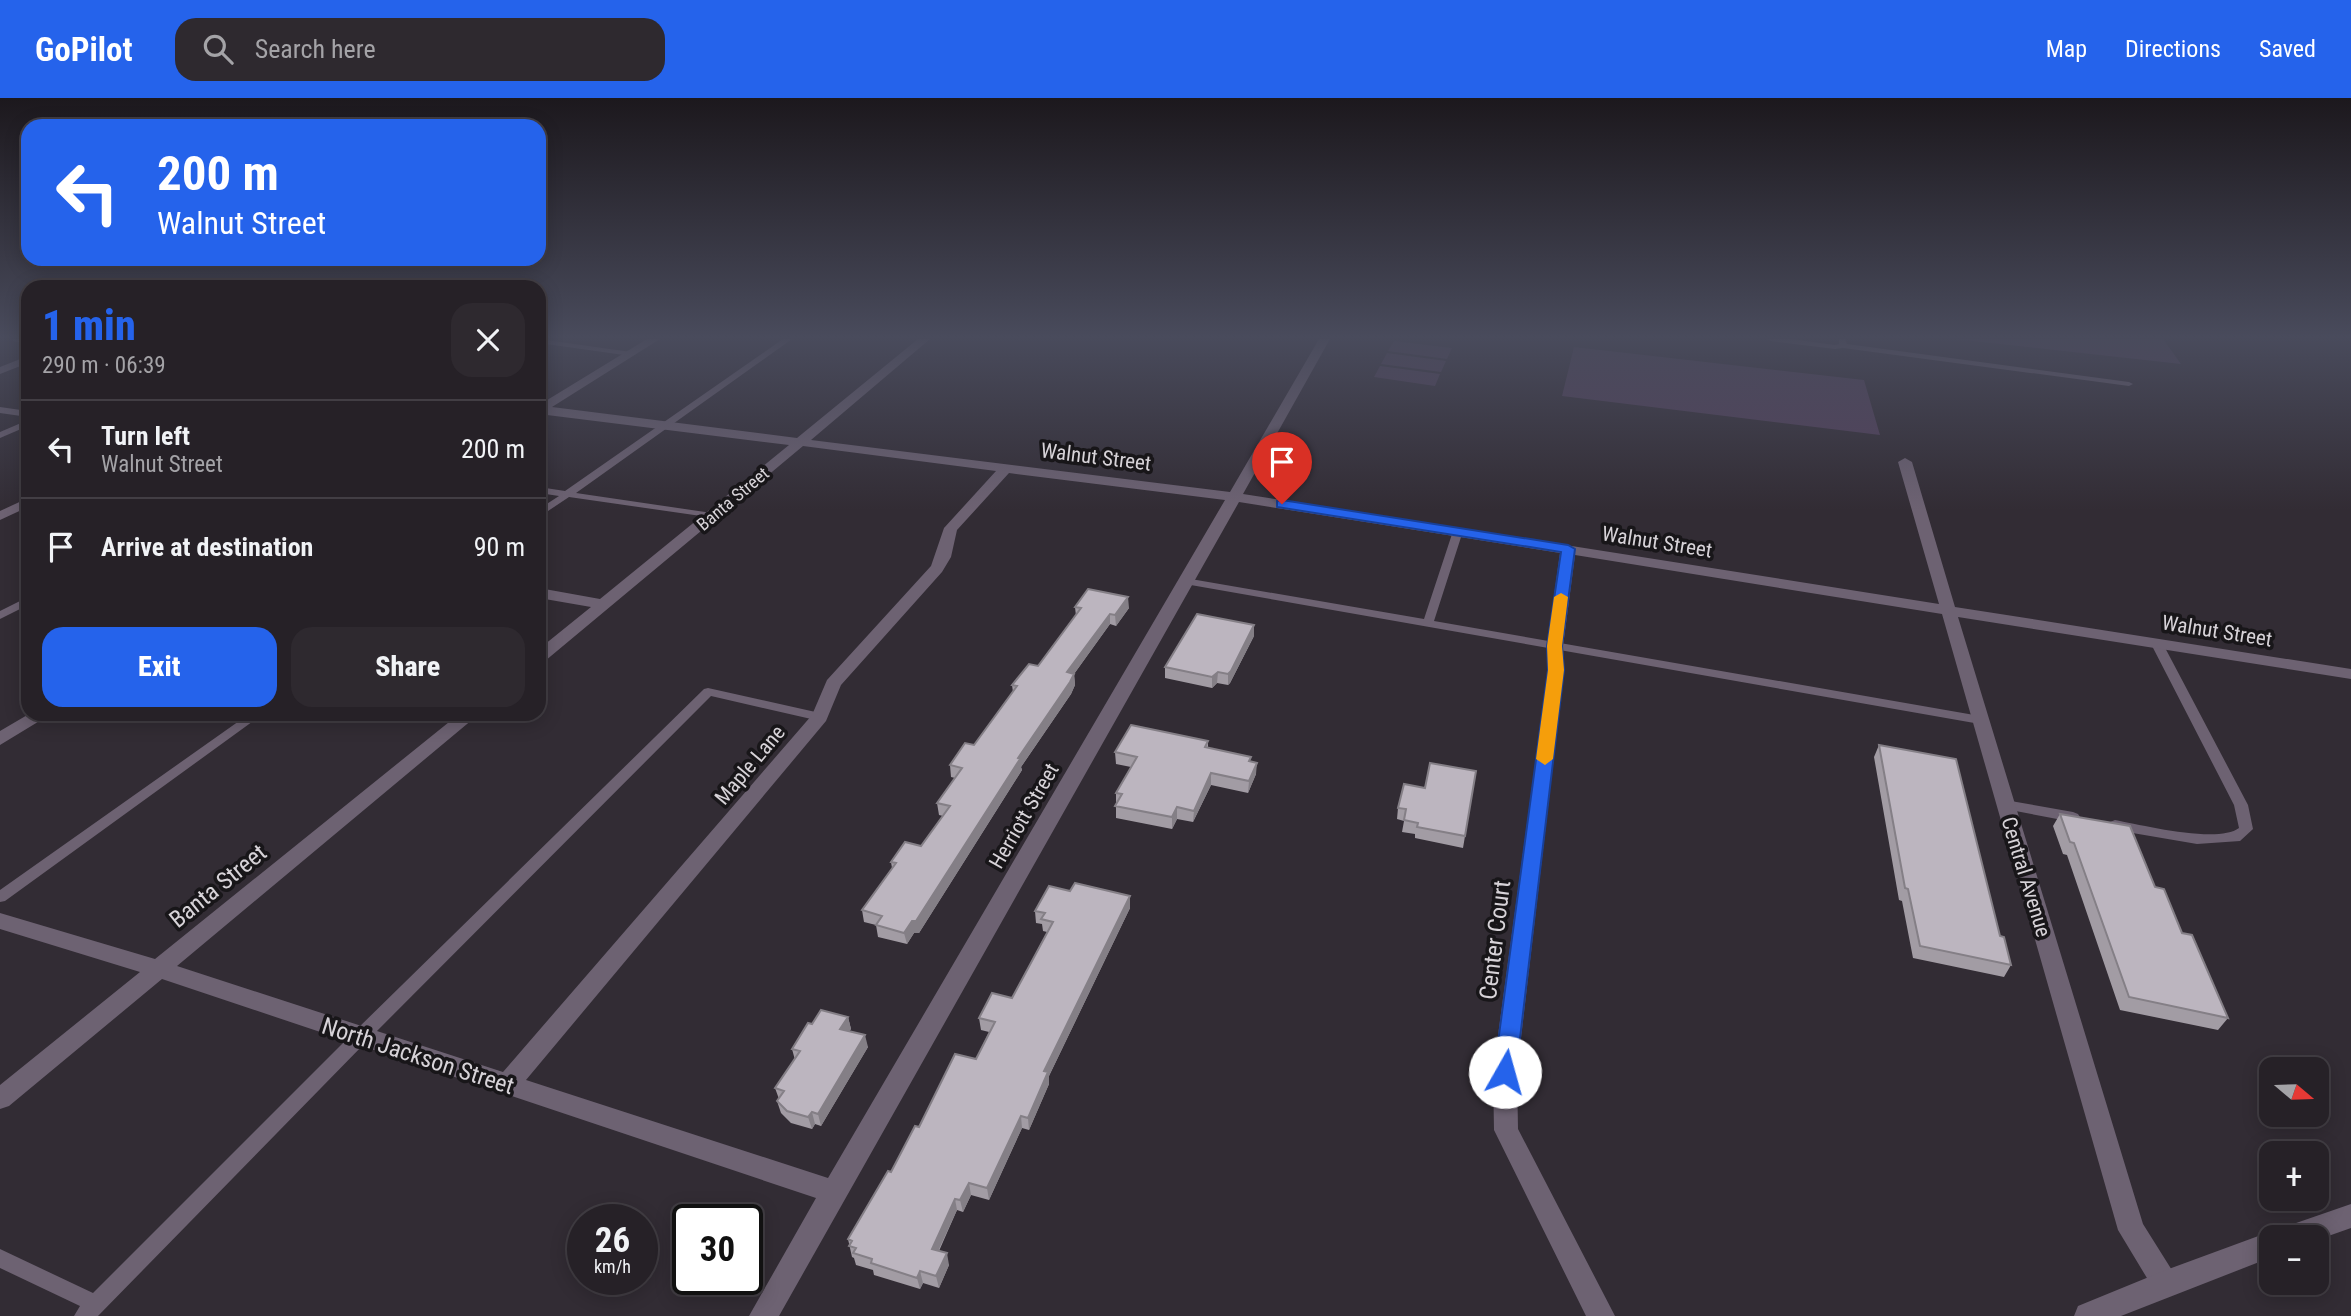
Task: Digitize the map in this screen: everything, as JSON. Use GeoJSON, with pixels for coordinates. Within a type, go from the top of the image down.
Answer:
{"type":"FeatureCollection","features":[{"type":"Feature","properties":{"kind":"street"},"geometry":{"type":"LineString","coordinates":[[546,405],[562,396]]}},
{"type":"Feature","properties":{"kind":"street","name":"Banta Street"},"geometry":{"type":"LineString","coordinates":[[546,651],[856,396]]}},
{"type":"Feature","properties":{"kind":"street","name":"Herriott Street"},"geometry":{"type":"LineString","coordinates":[[763,1316],[1292,396]]}},
{"type":"Feature","properties":{"kind":"street","name":"Walnut Street"},"geometry":{"type":"LineString","coordinates":[[546,410],[1234,497],[2351,674]]}},
{"type":"Feature","properties":{"kind":"street","name":"Central Avenue"},"geometry":{"type":"LineString","coordinates":[[1905,462],[2131,1230],[2166,1283]]}},
{"type":"Feature","properties":{"kind":"street","name":"Maple Lane"},"geometry":{"type":"LineString","coordinates":[[508,1084],[820,717],[833,684],[937,569],[947,551],[945,536],[951,527],[1006,468]]}},
{"type":"Feature","properties":{"kind":"street"},"geometry":{"type":"LineString","coordinates":[[0,501],[21,503]]}},
{"type":"Feature","properties":{"kind":"street"},"geometry":{"type":"LineString","coordinates":[[0,516],[21,506]]}},
{"type":"Feature","properties":{"kind":"street","name":"Center Court"},"geometry":{"type":"LineString","coordinates":[[1568,549],[1555,646],[1556,670],[1505,1072],[1506,1130],[1601,1316]]}},
{"type":"Feature","properties":{"kind":"street"},"geometry":{"type":"LineString","coordinates":[[546,594],[603,604]]}},
{"type":"Feature","properties":{"kind":"street"},"geometry":{"type":"LineString","coordinates":[[0,739],[30,721]]}},
{"type":"Feature","properties":{"kind":"street","name":"Banta Street"},"geometry":{"type":"LineString","coordinates":[[0,1099],[461,721]]}},
{"type":"Feature","properties":{"kind":"street","name":"North Jackson Street"},"geometry":{"type":"LineString","coordinates":[[0,921],[158,970],[835,1192]]}},
{"type":"Feature","properties":{"kind":"street"},"geometry":{"type":"LineString","coordinates":[[2325,1225],[2351,1216]]}},
{"type":"Feature","properties":{"kind":"street"},"geometry":{"type":"LineString","coordinates":[[2088,1316],[2166,1283],[2259,1249]]}},
{"type":"Feature","properties":{"kind":"lane"},"geometry":{"type":"LineString","coordinates":[[546,509],[708,396]]}},
{"type":"Feature","properties":{"kind":"lane"},"geometry":{"type":"LineString","coordinates":[[0,410],[21,413]]}},
{"type":"Feature","properties":{"kind":"lane"},"geometry":{"type":"LineString","coordinates":[[0,435],[21,426]]}},
{"type":"Feature","properties":{"kind":"lane"},"geometry":{"type":"LineString","coordinates":[[546,491],[712,516]]}},
{"type":"Feature","properties":{"kind":"lane"},"geometry":{"type":"LineString","coordinates":[[1428,624],[1458,531]]}},
{"type":"Feature","properties":{"kind":"lane"},"geometry":{"type":"LineString","coordinates":[[1185,581],[1980,720]]}},
{"type":"Feature","properties":{"kind":"lane"},"geometry":{"type":"LineString","coordinates":[[0,616],[21,604]]}},
{"type":"Feature","properties":{"kind":"lane"},"geometry":{"type":"LineString","coordinates":[[2005,805],[2197,839],[2235,838],[2246,829],[2241,805],[2156,642]]}},
{"type":"Feature","properties":{"kind":"lane"},"geometry":{"type":"LineString","coordinates":[[0,1258],[90,1310],[359,1038],[708,692],[820,717]]}},
{"type":"Feature","properties":{"kind":"lane"},"geometry":{"type":"LineString","coordinates":[[0,897],[247,721]]}},
{"type":"Feature","properties":{"kind":"shaded area"},"geometry":{"type":"Polygon","coordinates":[[[1562,396],[1869,396],[1880,435],[1562,396]]]}},
{"type":"Feature","properties":{"kind":"building"},"geometry":{"type":"Polygon","coordinates":[[[1088,589],[1128,597],[1115,615],[1110,614],[1067,672],[1074,674],[1070,682],[1018,758],[1020,759],[916,921],[912,921],[904,933],[876,925],[882,916],[862,910],[896,863],[891,862],[905,842],[921,846],[950,806],[937,803],[962,768],[950,765],[965,743],[974,745],[1017,686],[1012,685],[1029,664],[1038,666],[1081,608],[1075,607],[1088,589]]]}},
{"type":"Feature","properties":{"kind":"building"},"geometry":{"type":"Polygon","coordinates":[[[1197,614],[1254,625],[1228,674],[1218,672],[1212,677],[1165,667],[1197,614]]]}},
{"type":"Feature","properties":{"kind":"building"},"geometry":{"type":"Polygon","coordinates":[[[1131,725],[1208,741],[1205,747],[1251,757],[1249,761],[1257,763],[1249,781],[1211,773],[1194,811],[1177,807],[1172,817],[1115,806],[1122,794],[1116,793],[1137,757],[1115,752],[1131,725]]]}},
{"type":"Feature","properties":{"kind":"building"},"geometry":{"type":"Polygon","coordinates":[[[1879,745],[1956,759],[2000,936],[2004,937],[2011,965],[1920,946],[1908,889],[1905,888],[1879,745]]]}},
{"type":"Feature","properties":{"kind":"building"},"geometry":{"type":"Polygon","coordinates":[[[1430,763],[1476,771],[1465,836],[1417,827],[1418,823],[1404,820],[1406,809],[1398,808],[1404,784],[1425,788],[1430,763]]]}},
{"type":"Feature","properties":{"kind":"building"},"geometry":{"type":"Polygon","coordinates":[[[2060,814],[2130,826],[2155,887],[2164,889],[2182,933],[2192,935],[2228,1018],[2129,997],[2074,843],[2070,842],[2060,814]]]}},
{"type":"Feature","properties":{"kind":"building"},"geometry":{"type":"Polygon","coordinates":[[[1075,883],[1130,896],[1044,1071],[1048,1072],[1028,1118],[1021,1116],[987,1188],[969,1183],[960,1200],[955,1199],[932,1249],[947,1253],[936,1276],[920,1271],[917,1278],[871,1263],[872,1259],[853,1253],[856,1248],[849,1246],[852,1241],[848,1239],[888,1171],[891,1172],[915,1126],[919,1127],[955,1054],[976,1059],[995,1022],[979,1018],[992,993],[1012,998],[1053,922],[1041,919],[1045,913],[1035,911],[1049,886],[1070,891],[1075,883]]]}},
{"type":"Feature","properties":{"kind":"building"},"geometry":{"type":"Polygon","coordinates":[[[821,1010],[848,1017],[840,1029],[865,1035],[818,1114],[812,1112],[808,1117],[787,1111],[777,1101],[784,1091],[775,1088],[800,1051],[792,1049],[808,1023],[812,1024],[821,1010]]]}},
{"type":"Feature","properties":{"kind":"slow traffic"},"geometry":{"type":"LineString","coordinates":[[1545,759],[1556,670],[1555,646],[1561,597]]}},
{"type":"Feature","properties":{"kind":"route"},"geometry":{"type":"LineString","coordinates":[[1282,504],[1568,549],[1555,646],[1556,670],[1505,1072]]}}]}
